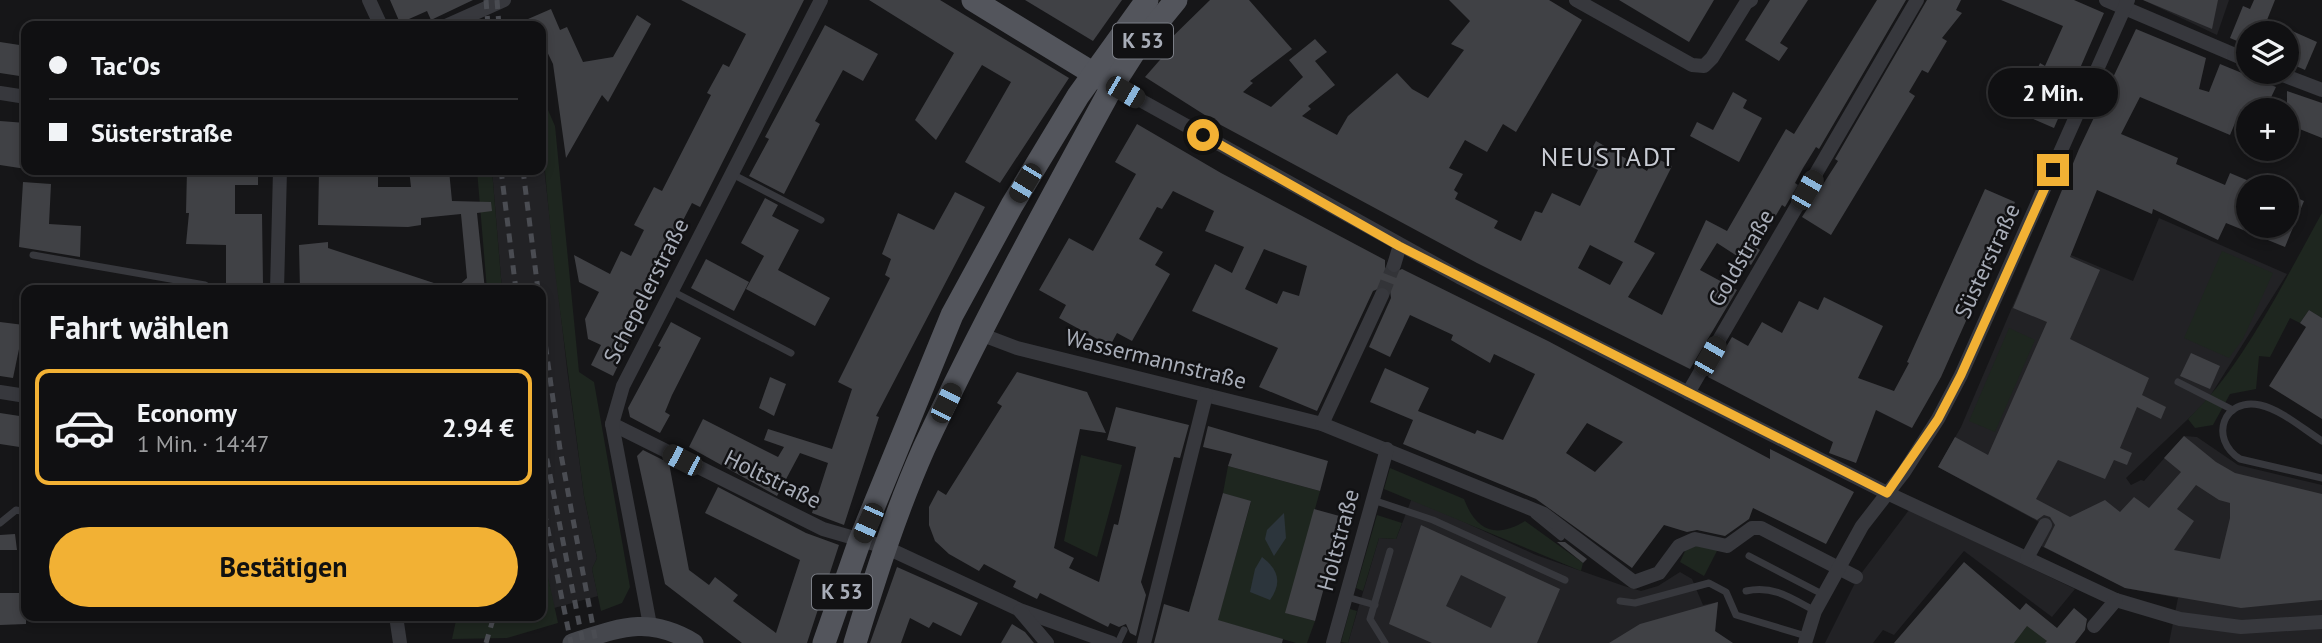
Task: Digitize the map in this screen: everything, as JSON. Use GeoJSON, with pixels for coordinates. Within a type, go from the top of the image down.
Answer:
{"type":"FeatureCollection","features":[{"type":"Feature","properties":{"kind":"main road"},"geometry":{"type":"LineString","coordinates":[[973,0],[1113,85]]}},
{"type":"Feature","properties":{"kind":"main road","name":"K 53"},"geometry":{"type":"LineString","coordinates":[[824,643],[860,540],[952,316],[1012,205],[1093,73],[1147,0]]}},
{"type":"Feature","properties":{"kind":"main road","name":"K 53"},"geometry":{"type":"LineString","coordinates":[[855,643],[885,547],[923,450],[980,334],[1113,85],[1136,49],[1176,0]]}},
{"type":"Feature","properties":{"kind":"main road"},"geometry":{"type":"LineString","coordinates":[[572,643],[624,627],[650,625],[677,632],[694,643]]}},
{"type":"Feature","properties":{"kind":"street"},"geometry":{"type":"LineString","coordinates":[[369,0],[379,21]]}},
{"type":"Feature","properties":{"kind":"street"},"geometry":{"type":"LineString","coordinates":[[457,21],[504,0]]}},
{"type":"Feature","properties":{"kind":"street","name":"Schepelerstraße"},"geometry":{"type":"LineString","coordinates":[[650,625],[612,425],[623,386],[821,0]]}},
{"type":"Feature","properties":{"kind":"street"},"geometry":{"type":"LineString","coordinates":[[1576,0],[1692,65],[1704,66],[1712,58],[1746,3],[1751,0]]}},
{"type":"Feature","properties":{"kind":"street","name":"Goldstraße"},"geometry":{"type":"LineString","coordinates":[[1688,393],[1917,0]]}},
{"type":"Feature","properties":{"kind":"street"},"geometry":{"type":"LineString","coordinates":[[2106,0],[2127,4],[2236,55]]}},
{"type":"Feature","properties":{"kind":"street","name":"Süsterstraße"},"geometry":{"type":"LineString","coordinates":[[1806,639],[1815,611],[1862,526],[1938,419],[1961,375],[2127,4]]}},
{"type":"Feature","properties":{"kind":"street"},"geometry":{"type":"LineString","coordinates":[[2299,81],[2322,90]]}},
{"type":"Feature","properties":{"kind":"street"},"geometry":{"type":"LineString","coordinates":[[1113,85],[1399,246],[1887,493],[2116,600],[2180,619],[2241,627],[2322,622]]}},
{"type":"Feature","properties":{"kind":"street"},"geometry":{"type":"LineString","coordinates":[[0,93],[21,96]]}},
{"type":"Feature","properties":{"kind":"street"},"geometry":{"type":"LineString","coordinates":[[277,285],[280,175]]}},
{"type":"Feature","properties":{"kind":"street"},"geometry":{"type":"LineString","coordinates":[[1394,265],[1399,246]]}},
{"type":"Feature","properties":{"kind":"street"},"geometry":{"type":"LineString","coordinates":[[1322,424],[1382,295]]}},
{"type":"Feature","properties":{"kind":"street","name":"Wassermannstraße"},"geometry":{"type":"LineString","coordinates":[[980,334],[1007,346],[1322,424],[1544,514],[1634,582],[1659,573],[1679,546],[1695,539],[1727,546],[1752,528],[1761,528],[1839,567]]}},
{"type":"Feature","properties":{"kind":"street"},"geometry":{"type":"LineString","coordinates":[[0,392],[21,395]]}},
{"type":"Feature","properties":{"kind":"street"},"geometry":{"type":"LineString","coordinates":[[1144,643],[1206,395]]}},
{"type":"Feature","properties":{"kind":"street","name":"Holtstraße"},"geometry":{"type":"LineString","coordinates":[[612,425],[823,529],[885,547],[1020,610],[1112,643]]}},
{"type":"Feature","properties":{"kind":"street","name":"Holtstraße"},"geometry":{"type":"LineString","coordinates":[[1333,643],[1387,449]]}},
{"type":"Feature","properties":{"kind":"street"},"geometry":{"type":"LineString","coordinates":[[2027,558],[2045,525]]}},
{"type":"Feature","properties":{"kind":"street"},"geometry":{"type":"LineString","coordinates":[[1839,567],[1856,577]]}},
{"type":"Feature","properties":{"kind":"street"},"geometry":{"type":"LineString","coordinates":[[2094,626],[2116,600]]}},
{"type":"Feature","properties":{"kind":"street"},"geometry":{"type":"LineString","coordinates":[[1020,610],[1047,643]]}},
{"type":"Feature","properties":{"kind":"street"},"geometry":{"type":"LineString","coordinates":[[397,621],[400,643]]}},
{"type":"Feature","properties":{"kind":"lane"},"geometry":{"type":"LineString","coordinates":[[732,174],[821,220]]}},
{"type":"Feature","properties":{"kind":"lane"},"geometry":{"type":"LineString","coordinates":[[33,255],[205,285]]}},
{"type":"Feature","properties":{"kind":"lane"},"geometry":{"type":"LineString","coordinates":[[672,291],[791,353]]}},
{"type":"Feature","properties":{"kind":"lane"},"geometry":{"type":"LineString","coordinates":[[2178,382],[2233,410]]}},
{"type":"Feature","properties":{"kind":"lane"},"geometry":{"type":"LineString","coordinates":[[2322,441],[2271,409],[2258,404],[2233,410],[2222,430],[2223,442],[2229,451],[2253,463],[2322,478]]}},
{"type":"Feature","properties":{"kind":"lane"},"geometry":{"type":"LineString","coordinates":[[1373,500],[1433,520],[1564,580]]}},
{"type":"Feature","properties":{"kind":"lane"},"geometry":{"type":"LineString","coordinates":[[1523,505],[1560,537]]}},
{"type":"Feature","properties":{"kind":"lane"},"geometry":{"type":"LineString","coordinates":[[0,523],[16,510],[21,511]]}},
{"type":"Feature","properties":{"kind":"lane"},"geometry":{"type":"LineString","coordinates":[[1385,643],[1370,619],[1390,551]]}},
{"type":"Feature","properties":{"kind":"lane"},"geometry":{"type":"LineString","coordinates":[[1749,556],[1824,595]]}},
{"type":"Feature","properties":{"kind":"lane"},"geometry":{"type":"LineString","coordinates":[[1620,601],[1635,603],[1709,583],[1726,592],[1736,615],[1806,639]]}},
{"type":"Feature","properties":{"kind":"lane"},"geometry":{"type":"LineString","coordinates":[[1746,591],[1763,587],[1776,590],[1815,611]]}},
{"type":"Feature","properties":{"kind":"lane"},"geometry":{"type":"LineString","coordinates":[[1347,597],[1374,605]]}},
{"type":"Feature","properties":{"kind":"lane"},"geometry":{"type":"LineString","coordinates":[[1118,643],[1124,630]]}},
{"type":"Feature","properties":{"kind":"shaded area"},"geometry":{"type":"Polygon","coordinates":[[[2143,0],[2229,0],[2217,35],[2143,0]]]}},
{"type":"Feature","properties":{"kind":"shaded area"},"geometry":{"type":"Polygon","coordinates":[[[546,105],[555,126],[579,372],[594,382],[630,587],[622,603],[601,611],[592,569],[597,558],[584,496],[545,175],[546,105]]]}},
{"type":"Feature","properties":{"kind":"shaded area"},"geometry":{"type":"Polygon","coordinates":[[[477,175],[492,175],[502,285],[487,285],[477,175]]]}},
{"type":"Feature","properties":{"kind":"shaded area"},"geometry":{"type":"Polygon","coordinates":[[[492,175],[545,175],[584,496],[597,558],[592,569],[598,596],[554,608],[546,569],[546,285],[502,285],[492,175]]]}},
{"type":"Feature","properties":{"kind":"shaded area"},"geometry":{"type":"Polygon","coordinates":[[[2322,213],[2322,318],[2309,310],[2300,323],[2290,318],[2270,357],[2259,356],[2256,389],[2230,394],[2213,425],[2195,428],[2188,419],[2208,398],[2245,348],[2322,213]]]}},
{"type":"Feature","properties":{"kind":"shaded area"},"geometry":{"type":"Polygon","coordinates":[[[2159,218],[2287,274],[2207,401],[2126,478],[2131,485],[2144,481],[2184,436],[2197,437],[2238,465],[2322,485],[2322,643],[2169,643],[2178,598],[2125,588],[2039,545],[2048,527],[1938,467],[1961,427],[2040,242],[2133,281],[2159,218]]]}},
{"type":"Feature","properties":{"kind":"shaded area"},"geometry":{"type":"Polygon","coordinates":[[[2222,251],[2273,273],[2243,339],[2229,358],[2184,338],[2222,251]]]}},
{"type":"Feature","properties":{"kind":"shaded area"},"geometry":{"type":"Polygon","coordinates":[[[2009,328],[2035,340],[1995,432],[1969,421],[2009,328]]]}},
{"type":"Feature","properties":{"kind":"shaded area"},"geometry":{"type":"Polygon","coordinates":[[[1081,455],[1122,465],[1097,557],[1064,541],[1081,455]]]}},
{"type":"Feature","properties":{"kind":"shaded area"},"geometry":{"type":"Polygon","coordinates":[[[1228,466],[1320,491],[1286,613],[1315,621],[1307,643],[1296,643],[1189,612],[1193,596],[1222,604],[1251,502],[1223,493],[1228,466]]]}},
{"type":"Feature","properties":{"kind":"shaded area"},"geometry":{"type":"Polygon","coordinates":[[[1390,468],[1464,499],[1475,518],[1488,529],[1505,530],[1525,521],[1583,563],[1581,571],[1384,489],[1390,468]]]}},
{"type":"Feature","properties":{"kind":"shaded area"},"geometry":{"type":"Polygon","coordinates":[[[1412,498],[1536,555],[1641,591],[1658,586],[1680,572],[1692,579],[1703,605],[1718,602],[1715,636],[1733,643],[1348,643],[1379,538],[1396,539],[1412,498]]]}},
{"type":"Feature","properties":{"kind":"shaded area"},"geometry":{"type":"Polygon","coordinates":[[[1909,510],[2075,589],[2052,617],[1964,551],[1894,635],[1883,630],[1873,643],[1825,643],[1857,579],[1909,510]]]}},
{"type":"Feature","properties":{"kind":"shaded area"},"geometry":{"type":"Polygon","coordinates":[[[1284,513],[1286,538],[1274,556],[1265,539],[1267,530],[1284,513]]]}},
{"type":"Feature","properties":{"kind":"shaded area"},"geometry":{"type":"Polygon","coordinates":[[[1377,515],[1402,523],[1396,539],[1379,538],[1363,591],[1356,588],[1377,515]]]}},
{"type":"Feature","properties":{"kind":"shaded area"},"geometry":{"type":"Polygon","coordinates":[[[1697,544],[1718,549],[1704,576],[1680,562],[1686,549],[1697,544]]]}},
{"type":"Feature","properties":{"kind":"shaded area"},"geometry":{"type":"Polygon","coordinates":[[[1262,557],[1277,577],[1276,588],[1270,600],[1250,592],[1255,569],[1262,557]]]}},
{"type":"Feature","properties":{"kind":"shaded area"},"geometry":{"type":"Polygon","coordinates":[[[546,568],[558,623],[507,638],[452,639],[456,621],[546,621],[546,568]]]}},
{"type":"Feature","properties":{"kind":"shaded area"},"geometry":{"type":"Polygon","coordinates":[[[1350,609],[1357,611],[1348,643],[1341,642],[1350,609]]]}},
{"type":"Feature","properties":{"kind":"shaded area"},"geometry":{"type":"Polygon","coordinates":[[[2028,621],[2049,643],[2011,643],[2025,629],[2028,621]]]}},
{"type":"Feature","properties":{"kind":"building"},"geometry":{"type":"Polygon","coordinates":[[[390,0],[473,0],[431,20],[427,11],[399,21],[390,0]]]}},
{"type":"Feature","properties":{"kind":"building"},"geometry":{"type":"Polygon","coordinates":[[[681,0],[804,0],[700,207],[692,203],[646,292],[652,295],[613,376],[591,365],[601,345],[588,339],[585,319],[599,292],[579,282],[574,255],[610,274],[621,251],[631,256],[644,230],[634,225],[654,187],[662,191],[711,95],[707,93],[723,64],[729,67],[746,34],[681,0]]]}},
{"type":"Feature","properties":{"kind":"building"},"geometry":{"type":"Polygon","coordinates":[[[869,0],[940,0],[1069,78],[1000,183],[965,162],[1011,82],[982,65],[936,140],[915,120],[954,53],[869,0]]]}},
{"type":"Feature","properties":{"kind":"building"},"geometry":{"type":"Polygon","coordinates":[[[1025,0],[1122,0],[1093,41],[1025,0]]]}},
{"type":"Feature","properties":{"kind":"building"},"geometry":{"type":"Polygon","coordinates":[[[1210,0],[1249,0],[1292,49],[1250,81],[1253,83],[1243,92],[1271,107],[1303,77],[1289,60],[1315,39],[1327,52],[1315,61],[1335,85],[1308,106],[1311,109],[1302,116],[1337,135],[1348,116],[1397,73],[1412,89],[1428,98],[1464,50],[1451,44],[1470,21],[1449,0],[1549,0],[1582,20],[1516,132],[1503,124],[1487,152],[1465,140],[1449,168],[1463,174],[1454,190],[1458,193],[1455,199],[1498,221],[1494,228],[1521,241],[1535,211],[1542,213],[1552,193],[1580,206],[1598,170],[1584,163],[1596,141],[1647,171],[1654,157],[1672,166],[1634,242],[1655,253],[1628,297],[1662,315],[1706,220],[1727,231],[1786,129],[1794,134],[1877,0],[1906,0],[1819,149],[1816,147],[1803,168],[1795,183],[1798,185],[1785,207],[1782,205],[1757,248],[1760,250],[1751,265],[1717,243],[1700,270],[1737,290],[1690,369],[1477,263],[1219,124],[1145,77],[1166,53],[1161,48],[1210,0]],[[1590,245],[1578,268],[1610,285],[1623,262],[1590,245]]]}},
{"type":"Feature","properties":{"kind":"building"},"geometry":{"type":"Polygon","coordinates":[[[1619,0],[1714,0],[1689,42],[1619,0]]]}},
{"type":"Feature","properties":{"kind":"building"},"geometry":{"type":"Polygon","coordinates":[[[1770,0],[1808,0],[1780,43],[1788,48],[1779,61],[1745,40],[1770,0]]]}},
{"type":"Feature","properties":{"kind":"building"},"geometry":{"type":"Polygon","coordinates":[[[1927,0],[1961,0],[1956,10],[1962,13],[1942,38],[1947,41],[1928,73],[1922,70],[1909,92],[1915,96],[1831,235],[1802,217],[1838,161],[1835,159],[1927,0]]]}},
{"type":"Feature","properties":{"kind":"building"},"geometry":{"type":"Polygon","coordinates":[[[2001,0],[2074,0],[2104,13],[2054,128],[2019,113],[2040,63],[2045,66],[2063,26],[2001,0]]]}},
{"type":"Feature","properties":{"kind":"building"},"geometry":{"type":"Polygon","coordinates":[[[2143,0],[2218,0],[2212,29],[2143,0]]]}},
{"type":"Feature","properties":{"kind":"building"},"geometry":{"type":"Polygon","coordinates":[[[2254,0],[2275,0],[2267,20],[2269,21],[2237,21],[2243,6],[2250,9],[2254,0]]]}},
{"type":"Feature","properties":{"kind":"building"},"geometry":{"type":"Polygon","coordinates":[[[551,9],[560,30],[567,27],[583,62],[613,57],[637,15],[651,24],[608,102],[602,95],[566,158],[553,64],[546,49],[546,21],[523,21],[551,9]]]}},
{"type":"Feature","properties":{"kind":"building"},"geometry":{"type":"Polygon","coordinates":[[[2236,23],[2236,41],[2230,38],[2236,23]]]}},
{"type":"Feature","properties":{"kind":"building"},"geometry":{"type":"Polygon","coordinates":[[[825,25],[878,54],[863,81],[843,70],[815,121],[820,124],[784,194],[749,176],[769,139],[765,137],[825,25]]]}},
{"type":"Feature","properties":{"kind":"building"},"geometry":{"type":"Polygon","coordinates":[[[2136,29],[2206,58],[2199,89],[2209,92],[2220,64],[2236,71],[2236,84],[2269,84],[2276,87],[2271,98],[2236,98],[2236,121],[2230,135],[2140,97],[2121,134],[2178,158],[2176,164],[2225,185],[2230,173],[2236,176],[2236,227],[2226,223],[2218,240],[2153,209],[2152,214],[2097,190],[2070,257],[2100,270],[2070,339],[2149,378],[2142,395],[2166,407],[2161,419],[2137,407],[2120,448],[2132,453],[2127,465],[2114,460],[2105,479],[2058,460],[2036,499],[2070,517],[2105,500],[2120,512],[2134,497],[2149,508],[2181,472],[2164,458],[2184,436],[2216,462],[2235,473],[2322,494],[2322,600],[2241,608],[2125,588],[2044,547],[2055,525],[2050,517],[2044,515],[2037,520],[1938,467],[1955,437],[1988,455],[2047,322],[2013,308],[2079,149],[2136,29]],[[2196,485],[2177,509],[2194,521],[2174,550],[2220,559],[2230,518],[2230,503],[2219,500],[2196,485]]]}},
{"type":"Feature","properties":{"kind":"building"},"geometry":{"type":"Polygon","coordinates":[[[2299,34],[2317,42],[2305,70],[2299,67],[2299,34]]]}},
{"type":"Feature","properties":{"kind":"building"},"geometry":{"type":"Polygon","coordinates":[[[0,42],[21,45],[21,76],[0,73],[0,42]]]}},
{"type":"Feature","properties":{"kind":"building"},"geometry":{"type":"Polygon","coordinates":[[[2287,91],[2322,103],[2322,138],[2299,129],[2299,98],[2287,98],[2287,91]]]}},
{"type":"Feature","properties":{"kind":"building"},"geometry":{"type":"Polygon","coordinates":[[[1733,92],[1747,100],[1743,108],[1762,118],[1739,162],[1690,136],[1697,122],[1713,130],[1733,92]]]}},
{"type":"Feature","properties":{"kind":"building"},"geometry":{"type":"Polygon","coordinates":[[[0,121],[21,123],[21,168],[0,165],[0,121]]]}},
{"type":"Feature","properties":{"kind":"building"},"geometry":{"type":"Polygon","coordinates":[[[1137,124],[1221,173],[1385,260],[1385,268],[1391,274],[1402,269],[1548,341],[1770,459],[1770,449],[1854,492],[1826,544],[1753,508],[1749,519],[1725,536],[1697,530],[1687,532],[1664,525],[1632,568],[1536,499],[1403,444],[1413,420],[1370,402],[1385,368],[1429,388],[1418,411],[1475,434],[1477,430],[1503,440],[1535,374],[1494,354],[1490,363],[1451,340],[1453,335],[1410,315],[1390,357],[1369,347],[1391,298],[1390,290],[1385,286],[1373,291],[1317,411],[1259,387],[1278,348],[1192,311],[1215,264],[1232,273],[1244,247],[1205,231],[1214,211],[1173,191],[1162,209],[1157,207],[1139,239],[1163,252],[1155,265],[1170,274],[1132,341],[1117,333],[1110,346],[1059,318],[1066,305],[1039,290],[1069,238],[1093,251],[1136,174],[1115,162],[1137,124]],[[1264,249],[1245,289],[1277,304],[1283,291],[1299,296],[1307,266],[1264,249]],[[1587,423],[1566,453],[1595,472],[1623,442],[1587,423]]]}},
{"type":"Feature","properties":{"kind":"building"},"geometry":{"type":"Polygon","coordinates":[[[187,175],[258,175],[258,185],[235,185],[235,214],[262,214],[263,284],[226,285],[226,245],[186,244],[189,213],[186,213],[187,175]]]}},
{"type":"Feature","properties":{"kind":"building"},"geometry":{"type":"Polygon","coordinates":[[[319,175],[378,175],[378,187],[411,187],[410,175],[449,175],[452,201],[491,202],[492,211],[477,213],[484,285],[459,285],[467,278],[461,214],[421,218],[421,225],[408,227],[318,225],[319,175]]]}},
{"type":"Feature","properties":{"kind":"building"},"geometry":{"type":"Polygon","coordinates":[[[23,182],[51,184],[49,224],[81,226],[80,257],[19,247],[23,182]]]}},
{"type":"Feature","properties":{"kind":"building"},"geometry":{"type":"Polygon","coordinates":[[[1985,189],[2015,202],[1991,256],[1994,258],[1941,377],[1912,428],[1876,410],[1856,463],[1829,453],[1833,442],[1708,377],[1732,337],[1748,346],[1762,322],[1782,333],[1799,301],[1818,310],[1824,297],[1883,326],[1858,378],[1894,391],[1909,363],[1907,362],[1985,189]]]}},
{"type":"Feature","properties":{"kind":"building"},"geometry":{"type":"Polygon","coordinates":[[[955,192],[985,207],[876,416],[879,417],[844,525],[812,513],[828,463],[800,453],[777,496],[689,447],[703,419],[778,457],[784,447],[764,440],[768,429],[832,449],[852,389],[838,382],[890,278],[885,275],[891,259],[882,254],[898,213],[934,230],[955,192]]]}},
{"type":"Feature","properties":{"kind":"building"},"geometry":{"type":"Polygon","coordinates":[[[765,198],[778,205],[772,216],[799,230],[778,270],[830,298],[815,326],[746,289],[764,256],[741,243],[765,198]]]}},
{"type":"Feature","properties":{"kind":"building"},"geometry":{"type":"Polygon","coordinates":[[[2299,199],[2304,201],[2299,213],[2299,199]]]}},
{"type":"Feature","properties":{"kind":"building"},"geometry":{"type":"Polygon","coordinates":[[[2263,238],[2289,238],[2285,247],[2263,238]]]}},
{"type":"Feature","properties":{"kind":"building"},"geometry":{"type":"Polygon","coordinates":[[[328,242],[328,248],[440,285],[300,285],[299,245],[328,242]]]}},
{"type":"Feature","properties":{"kind":"building"},"geometry":{"type":"Polygon","coordinates":[[[706,259],[749,282],[734,311],[691,288],[706,259]]]}},
{"type":"Feature","properties":{"kind":"building"},"geometry":{"type":"Polygon","coordinates":[[[2309,310],[2322,318],[2322,419],[2269,386],[2306,327],[2300,323],[2309,310]]]}},
{"type":"Feature","properties":{"kind":"building"},"geometry":{"type":"Polygon","coordinates":[[[0,322],[21,325],[21,339],[13,378],[0,376],[0,322]]]}},
{"type":"Feature","properties":{"kind":"building"},"geometry":{"type":"Polygon","coordinates":[[[671,322],[701,338],[672,395],[665,412],[670,415],[660,433],[630,417],[628,408],[661,347],[658,346],[671,322]]]}},
{"type":"Feature","properties":{"kind":"building"},"geometry":{"type":"Polygon","coordinates":[[[2191,353],[2220,366],[2210,389],[2180,376],[2191,353]]]}},
{"type":"Feature","properties":{"kind":"building"},"geometry":{"type":"Polygon","coordinates":[[[1017,372],[1087,392],[1106,433],[1080,429],[1054,548],[1074,558],[1069,568],[1099,582],[1114,524],[1118,525],[1136,447],[1107,440],[1116,407],[1189,425],[1180,458],[1174,457],[1141,582],[1146,595],[1136,636],[1130,633],[1126,624],[1119,627],[1110,623],[1108,627],[1040,593],[1037,599],[1013,587],[1016,581],[984,564],[979,571],[949,554],[935,541],[929,525],[929,507],[938,490],[946,495],[1002,406],[997,403],[1017,372]]]}},
{"type":"Feature","properties":{"kind":"building"},"geometry":{"type":"Polygon","coordinates":[[[770,377],[786,384],[774,416],[759,408],[770,377]]]}},
{"type":"Feature","properties":{"kind":"building"},"geometry":{"type":"Polygon","coordinates":[[[0,413],[21,416],[21,447],[0,444],[0,413]]]}},
{"type":"Feature","properties":{"kind":"building"},"geometry":{"type":"Polygon","coordinates":[[[1208,426],[1328,461],[1320,491],[1228,466],[1232,454],[1203,447],[1208,426]]]}},
{"type":"Feature","properties":{"kind":"building"},"geometry":{"type":"Polygon","coordinates":[[[643,450],[669,463],[689,570],[709,585],[715,577],[738,595],[733,601],[776,633],[800,560],[705,513],[718,487],[806,533],[839,545],[807,643],[742,643],[665,584],[637,456],[643,450]]]}},
{"type":"Feature","properties":{"kind":"building"},"geometry":{"type":"Polygon","coordinates":[[[1223,493],[1251,501],[1218,620],[1283,639],[1282,643],[1154,643],[1164,604],[1189,612],[1223,493]]]}},
{"type":"Feature","properties":{"kind":"building"},"geometry":{"type":"Polygon","coordinates":[[[1314,509],[1343,517],[1315,621],[1285,613],[1314,509]]]}},
{"type":"Feature","properties":{"kind":"building"},"geometry":{"type":"Polygon","coordinates":[[[1421,525],[1560,589],[1537,643],[1432,643],[1389,624],[1421,525]],[[1461,575],[1446,606],[1491,628],[1506,597],[1461,575]]]}},
{"type":"Feature","properties":{"kind":"building"},"geometry":{"type":"Polygon","coordinates":[[[15,534],[17,550],[0,550],[0,535],[15,534]]]}},
{"type":"Feature","properties":{"kind":"building"},"geometry":{"type":"Polygon","coordinates":[[[1557,542],[1565,542],[1587,559],[1583,563],[1557,542]]]}},
{"type":"Feature","properties":{"kind":"building"},"geometry":{"type":"Polygon","coordinates":[[[1964,562],[2020,610],[2026,603],[2057,628],[2074,608],[2087,619],[2085,630],[2075,643],[2045,643],[2047,641],[2027,626],[2014,643],[1894,643],[1964,562]]]}},
{"type":"Feature","properties":{"kind":"building"},"geometry":{"type":"Polygon","coordinates":[[[897,567],[978,603],[961,636],[933,622],[929,628],[910,618],[901,643],[870,643],[897,567]]]}},
{"type":"Feature","properties":{"kind":"building"},"geometry":{"type":"Polygon","coordinates":[[[0,593],[21,593],[21,621],[26,621],[26,624],[0,625],[0,593]]]}},
{"type":"Feature","properties":{"kind":"building"},"geometry":{"type":"Polygon","coordinates":[[[1718,602],[1715,631],[1733,643],[1609,643],[1640,624],[1718,602]]]}},
{"type":"Feature","properties":{"kind":"building"},"geometry":{"type":"Polygon","coordinates":[[[1012,624],[1025,632],[1034,643],[1001,643],[1012,624]]]}},
{"type":"Feature","properties":{"kind":"tunnel"},"geometry":{"type":"LineString","coordinates":[[1382,295],[1394,265]]}},
{"type":"Feature","properties":{"kind":"railway"},"geometry":{"type":"LineString","coordinates":[[486,0],[488,21]]}},
{"type":"Feature","properties":{"kind":"railway"},"geometry":{"type":"LineString","coordinates":[[497,0],[499,21]]}},
{"type":"Feature","properties":{"kind":"railway"},"geometry":{"type":"LineString","coordinates":[[502,175],[515,285]]}},
{"type":"Feature","properties":{"kind":"railway"},"geometry":{"type":"LineString","coordinates":[[524,175],[537,285]]}},
{"type":"Feature","properties":{"kind":"railway"},"geometry":{"type":"LineString","coordinates":[[546,350],[560,449],[596,643]]}},
{"type":"Feature","properties":{"kind":"railway"},"geometry":{"type":"LineString","coordinates":[[546,455],[583,643]]}},
{"type":"Feature","properties":{"kind":"railway"},"geometry":{"type":"LineString","coordinates":[[546,520],[571,643]]}},
{"type":"Feature","properties":{"kind":"railway"},"geometry":{"type":"LineString","coordinates":[[486,643],[493,621]]}},
{"type":"Feature","properties":{"kind":"district","name":"NEUSTADT"},"geometry":{"type":"Point","coordinates":[1609,157]}},
{"type":"Feature","properties":{"kind":"route"},"geometry":{"type":"LineString","coordinates":[[1203,135],[1399,246],[1887,493],[1938,419],[1961,375],[2053,170]]}}]}
